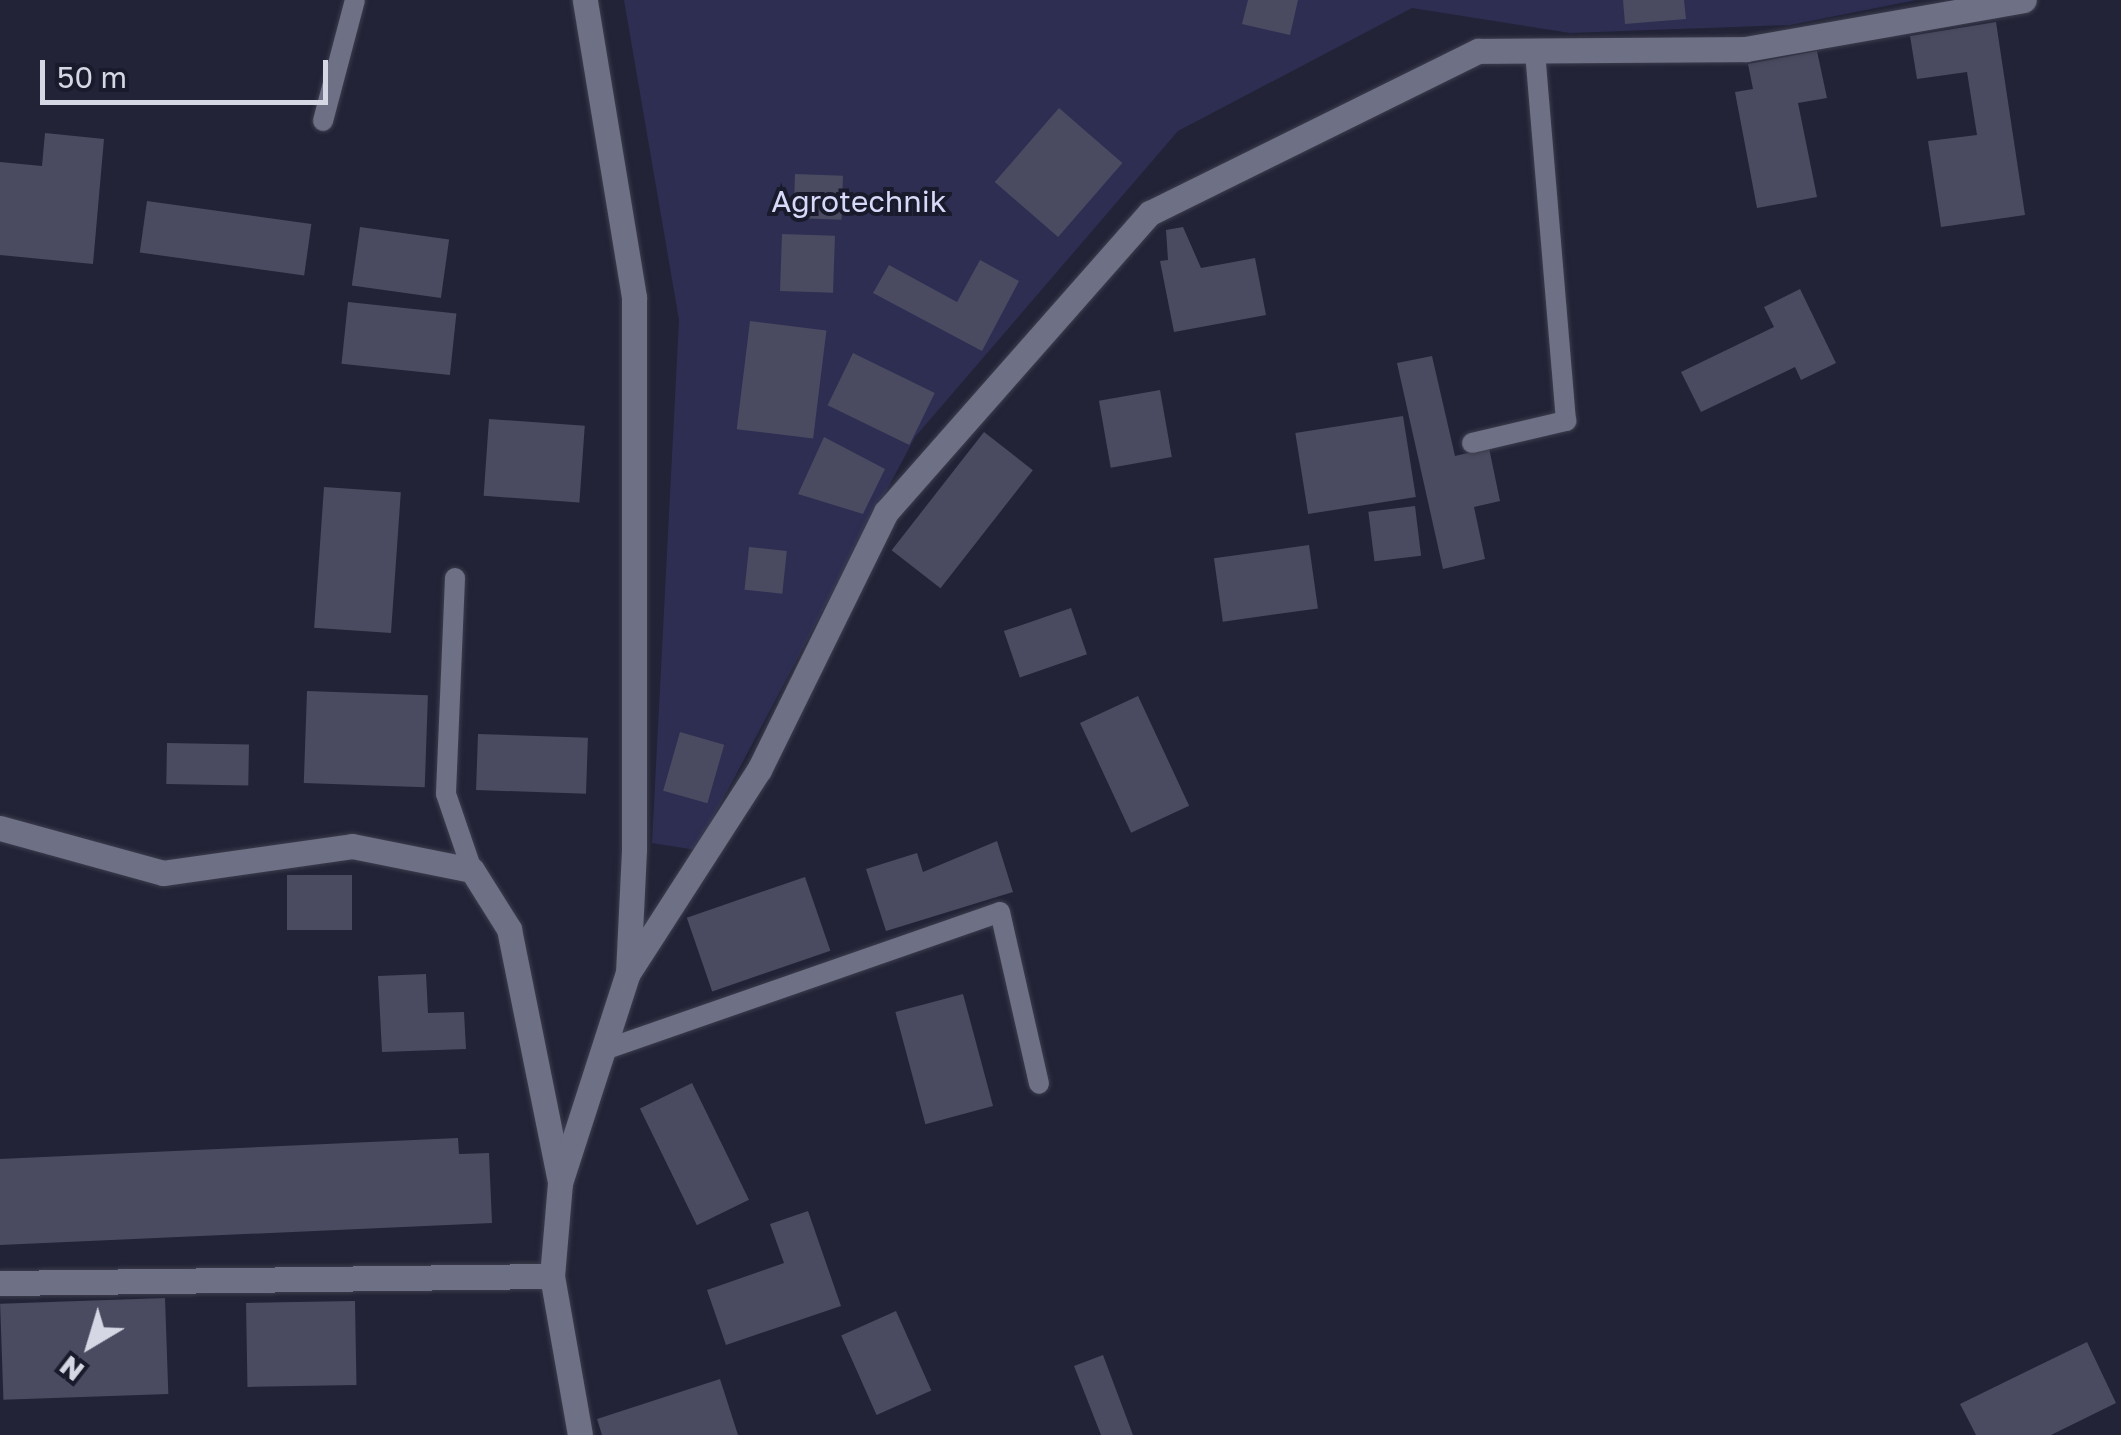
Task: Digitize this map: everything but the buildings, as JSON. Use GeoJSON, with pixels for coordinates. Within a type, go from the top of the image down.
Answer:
{"type":"FeatureCollection","features":[{"type":"Feature","properties":{"kind":"street"},"geometry":{"type":"LineString","coordinates":[[585,0],[634,298],[628,973]]}},
{"type":"Feature","properties":{"kind":"street"},"geometry":{"type":"LineString","coordinates":[[580,1435],[552,1276],[560,1183],[628,973],[760,770],[886,512],[1150,213],[1478,51],[1746,49],[2024,0]]}},
{"type":"Feature","properties":{"kind":"street"},"geometry":{"type":"LineString","coordinates":[[0,828],[164,873],[352,846],[472,870],[509,929],[560,1183]]}},
{"type":"Feature","properties":{"kind":"street"},"geometry":{"type":"LineString","coordinates":[[0,1283],[552,1276]]}},
{"type":"Feature","properties":{"kind":"lane"},"geometry":{"type":"LineString","coordinates":[[324,122],[354,0]]}},
{"type":"Feature","properties":{"kind":"lane"},"geometry":{"type":"LineString","coordinates":[[1472,442],[1566,422],[1536,50]]}},
{"type":"Feature","properties":{"kind":"lane"},"geometry":{"type":"LineString","coordinates":[[455,578],[446,794],[472,870]]}},
{"type":"Feature","properties":{"kind":"lane"},"geometry":{"type":"LineString","coordinates":[[604,1050],[1000,912],[1038,1084]]}},
{"type":"Feature","properties":{"kind":"green space","name":"Agrotechnik"},"geometry":{"type":"Polygon","coordinates":[[[624,0],[1916,0],[1790,25],[1570,33],[1412,8],[1178,131],[915,437],[696,850],[652,843],[679,320],[624,0]]]}}]}
